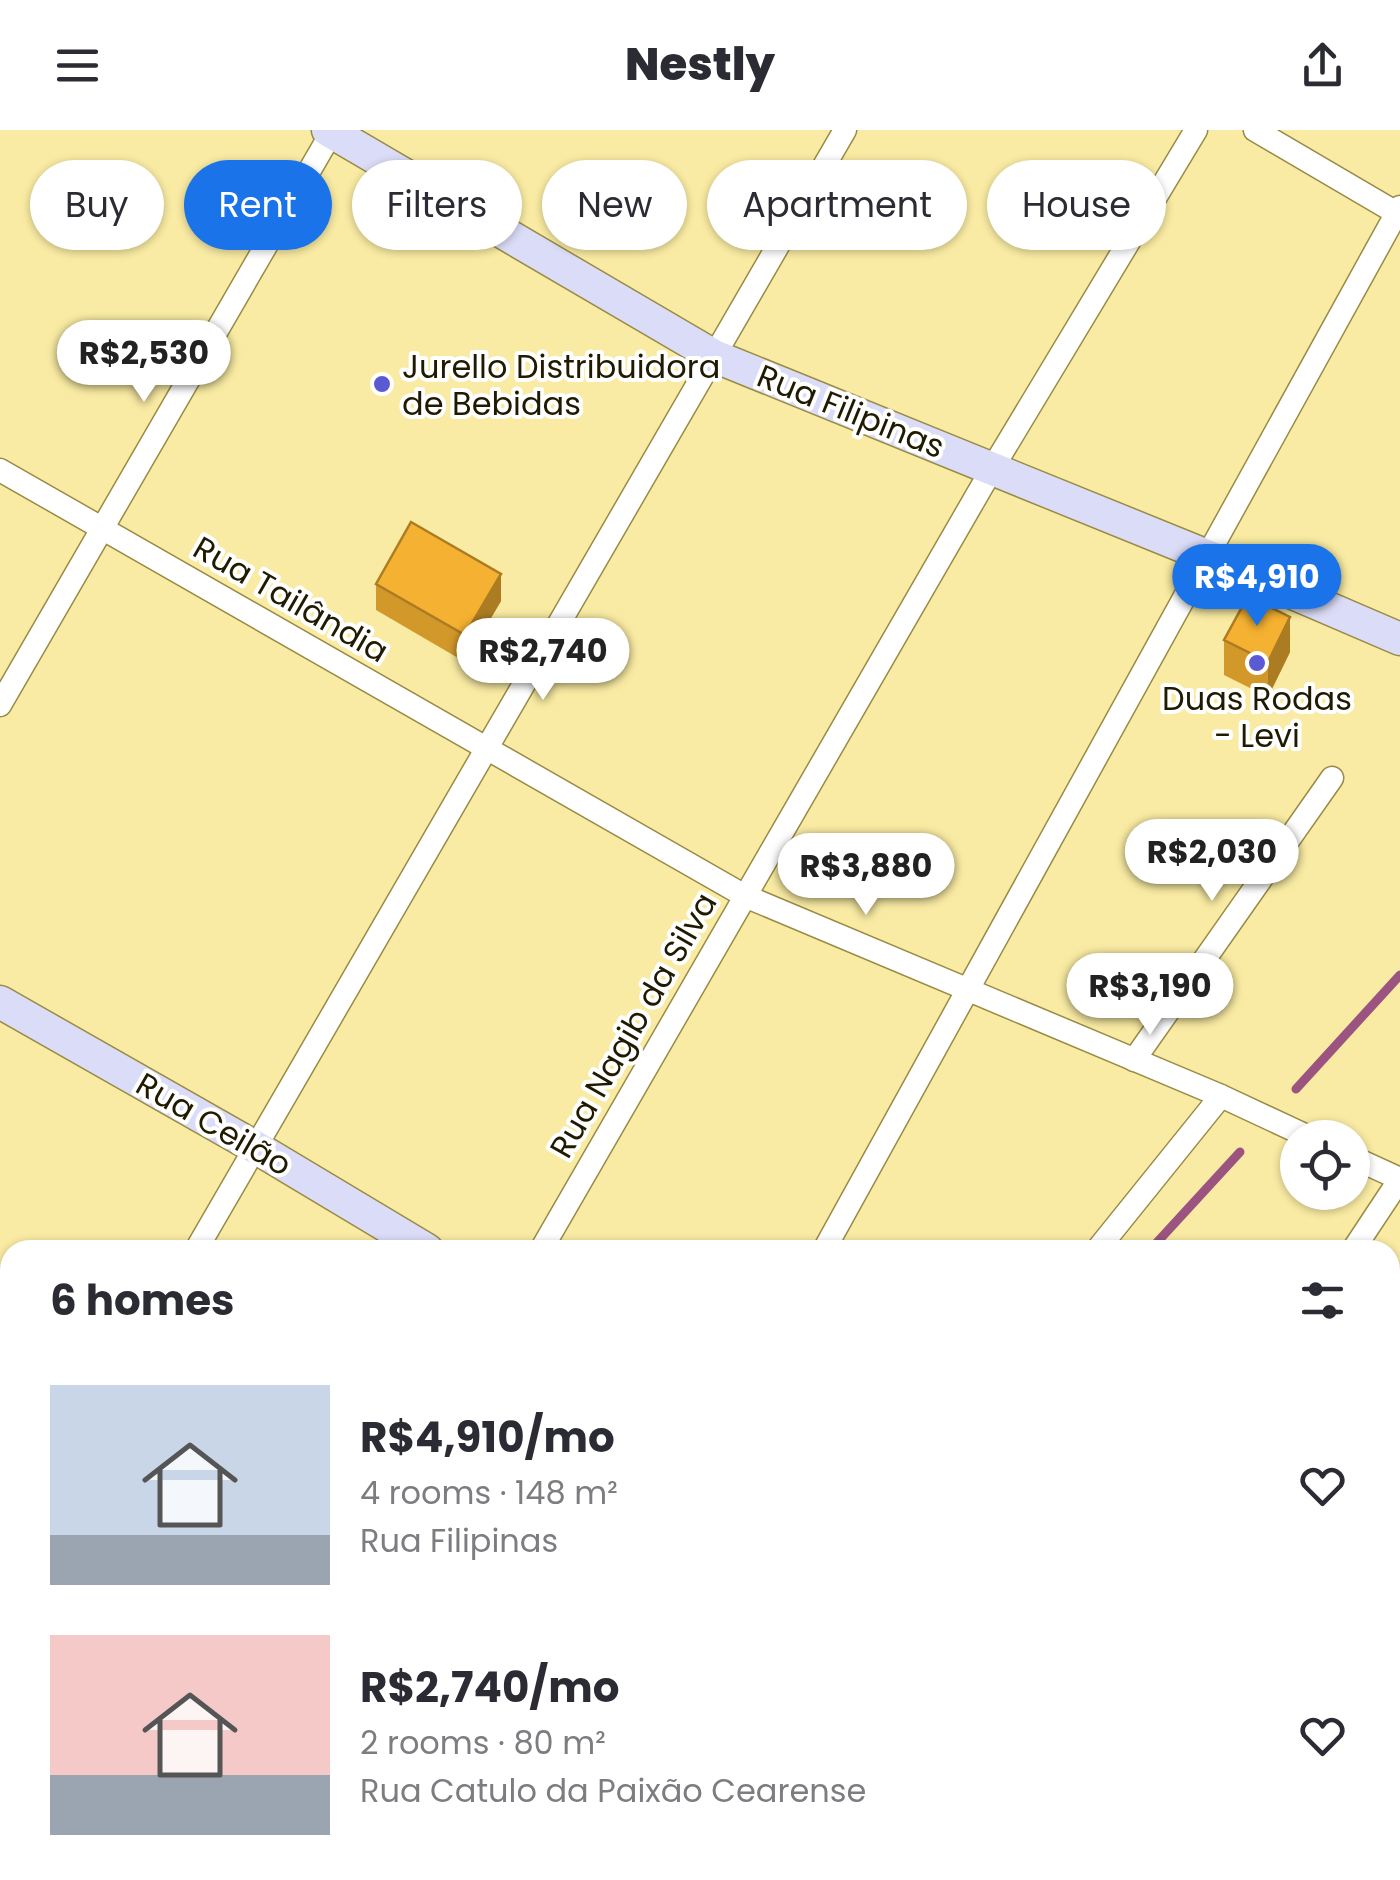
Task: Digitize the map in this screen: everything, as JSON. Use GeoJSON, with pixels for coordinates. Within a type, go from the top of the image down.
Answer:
{"type":"FeatureCollection","features":[{"type":"Feature","properties":{"kind":"street"},"geometry":{"type":"LineString","coordinates":[[202,1240],[845,130]]}},
{"type":"Feature","properties":{"kind":"street","name":"Rua Nagib da Silva"},"geometry":{"type":"LineString","coordinates":[[547,1240],[992,469],[1196,130]]}},
{"type":"Feature","properties":{"kind":"street"},"geometry":{"type":"LineString","coordinates":[[829,1240],[1399,212],[1254,130]]}},
{"type":"Feature","properties":{"kind":"street"},"geometry":{"type":"LineString","coordinates":[[0,706],[331,131]]}},
{"type":"Feature","properties":{"kind":"street","name":"Rua Filipinas"},"geometry":{"type":"LineString","coordinates":[[331,131],[714,356],[1207,556],[1400,640]]}},
{"type":"Feature","properties":{"kind":"street","name":"Rua Tailândia"},"geometry":{"type":"LineString","coordinates":[[0,470],[744,896],[1280,1124]]}},
{"type":"Feature","properties":{"kind":"street"},"geometry":{"type":"LineString","coordinates":[[1134,1060],[1332,778]]}},
{"type":"Feature","properties":{"kind":"street","name":"Rua Ceilão"},"geometry":{"type":"LineString","coordinates":[[0,1002],[256,1147],[409,1240]]}},
{"type":"Feature","properties":{"kind":"street"},"geometry":{"type":"LineString","coordinates":[[1105,1240],[1221,1096]]}},
{"type":"Feature","properties":{"kind":"street"},"geometry":{"type":"LineString","coordinates":[[1360,1240],[1400,1179],[1370,1165]]}},
{"type":"Feature","properties":{"kind":"building"},"geometry":{"type":"Polygon","coordinates":[[[411,522],[501,574],[465,635],[376,584],[411,522]]]}},
{"type":"Feature","properties":{"kind":"building"},"geometry":{"type":"Polygon","coordinates":[[[1248,596],[1290,617],[1268,662],[1224,640],[1248,596]]]}},
{"type":"Feature","properties":{"kind":"waterway"},"geometry":{"type":"LineString","coordinates":[[1296,1089],[1400,975]]}},
{"type":"Feature","properties":{"kind":"waterway"},"geometry":{"type":"LineString","coordinates":[[1159,1240],[1240,1152]]}},
{"type":"Feature","properties":{"kind":"place","name":"Jurello Distribuidora de Bebidas"},"geometry":{"type":"Point","coordinates":[382,384]}},
{"type":"Feature","properties":{"kind":"place","name":"Duas Rodas - Levi"},"geometry":{"type":"Point","coordinates":[1257,663]}}]}
